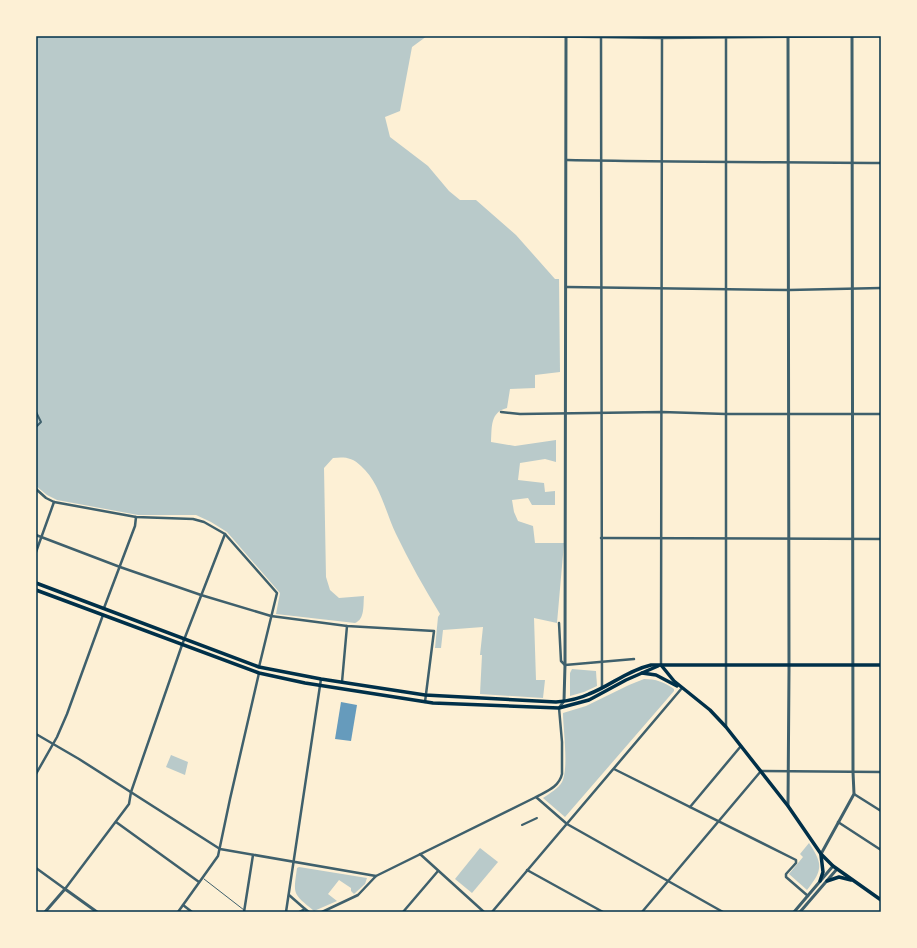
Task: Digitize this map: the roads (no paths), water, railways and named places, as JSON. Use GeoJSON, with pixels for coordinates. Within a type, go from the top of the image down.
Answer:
{"type":"FeatureCollection","features":[{"type":"Feature","properties":{"kind":"main road"},"geometry":{"type":"LineString","coordinates":[[36,583],[259,667],[321,680],[425,695],[544,702],[564,701],[584,696],[602,688],[628,672],[651,665],[881,665]]}},
{"type":"Feature","properties":{"kind":"main road"},"geometry":{"type":"LineString","coordinates":[[36,590],[259,673],[320,686],[425,702],[498,707],[559,708],[589,700],[626,680],[661,665]]}},
{"type":"Feature","properties":{"kind":"main road"},"geometry":{"type":"LineString","coordinates":[[661,665],[682,688],[710,710],[726,727],[788,806],[821,854],[833,866],[881,900]]}},
{"type":"Feature","properties":{"kind":"main road"},"geometry":{"type":"LineString","coordinates":[[641,673],[656,675],[682,688]]}},
{"type":"Feature","properties":{"kind":"main road"},"geometry":{"type":"LineString","coordinates":[[820,881],[823,872],[821,854]]}},
{"type":"Feature","properties":{"kind":"main road"},"geometry":{"type":"LineString","coordinates":[[827,881],[839,877],[855,881]]}},
{"type":"Feature","properties":{"kind":"street"},"geometry":{"type":"LineString","coordinates":[[530,36],[881,36]]}},
{"type":"Feature","properties":{"kind":"street"},"geometry":{"type":"LineString","coordinates":[[322,912],[358,895],[376,876],[536,797],[555,786],[561,779],[562,742],[559,708],[564,701],[565,665],[566,36]]}},
{"type":"Feature","properties":{"kind":"street"},"geometry":{"type":"LineString","coordinates":[[726,36],[726,727]]}},
{"type":"Feature","properties":{"kind":"street"},"geometry":{"type":"LineString","coordinates":[[788,36],[788,806]]}},
{"type":"Feature","properties":{"kind":"street"},"geometry":{"type":"LineString","coordinates":[[821,854],[854,794],[852,538],[852,36]]}},
{"type":"Feature","properties":{"kind":"street"},"geometry":{"type":"LineString","coordinates":[[601,37],[602,688]]}},
{"type":"Feature","properties":{"kind":"street"},"geometry":{"type":"LineString","coordinates":[[661,665],[662,37]]}},
{"type":"Feature","properties":{"kind":"street"},"geometry":{"type":"LineString","coordinates":[[567,160],[881,163]]}},
{"type":"Feature","properties":{"kind":"street"},"geometry":{"type":"LineString","coordinates":[[566,287],[789,290],[881,288]]}},
{"type":"Feature","properties":{"kind":"street"},"geometry":{"type":"LineString","coordinates":[[36,412],[41,422],[36,427]]}},
{"type":"Feature","properties":{"kind":"street"},"geometry":{"type":"LineString","coordinates":[[501,412],[520,414],[662,412],[726,414],[881,414]]}},
{"type":"Feature","properties":{"kind":"street"},"geometry":{"type":"LineString","coordinates":[[36,489],[46,498],[54,502],[136,517],[198,520],[209,524],[225,534],[277,594],[259,667]]}},
{"type":"Feature","properties":{"kind":"street"},"geometry":{"type":"LineString","coordinates":[[36,552],[54,502]]}},
{"type":"Feature","properties":{"kind":"street"},"geometry":{"type":"LineString","coordinates":[[104,608],[120,567],[136,517]]}},
{"type":"Feature","properties":{"kind":"street"},"geometry":{"type":"LineString","coordinates":[[45,912],[65,889],[129,804],[131,792],[184,639],[225,534]]}},
{"type":"Feature","properties":{"kind":"street"},"geometry":{"type":"LineString","coordinates":[[36,536],[201,595],[272,616],[347,626],[434,631],[425,702]]}},
{"type":"Feature","properties":{"kind":"street"},"geometry":{"type":"LineString","coordinates":[[601,538],[881,538]]}},
{"type":"Feature","properties":{"kind":"street"},"geometry":{"type":"LineString","coordinates":[[36,774],[67,714],[103,615]]}},
{"type":"Feature","properties":{"kind":"street"},"geometry":{"type":"LineString","coordinates":[[559,623],[561,662],[565,665],[634,659]]}},
{"type":"Feature","properties":{"kind":"street"},"geometry":{"type":"LineString","coordinates":[[342,683],[347,626]]}},
{"type":"Feature","properties":{"kind":"street"},"geometry":{"type":"LineString","coordinates":[[178,912],[218,856],[259,673]]}},
{"type":"Feature","properties":{"kind":"street"},"geometry":{"type":"LineString","coordinates":[[286,912],[321,680]]}},
{"type":"Feature","properties":{"kind":"street"},"geometry":{"type":"LineString","coordinates":[[492,912],[682,688]]}},
{"type":"Feature","properties":{"kind":"street"},"geometry":{"type":"LineString","coordinates":[[36,734],[79,759],[220,849],[376,876]]}},
{"type":"Feature","properties":{"kind":"street"},"geometry":{"type":"LineString","coordinates":[[690,806],[741,746]]}},
{"type":"Feature","properties":{"kind":"street"},"geometry":{"type":"LineString","coordinates":[[614,768],[690,806],[718,822],[796,860],[796,863],[786,874],[786,877],[808,896]]}},
{"type":"Feature","properties":{"kind":"street"},"geometry":{"type":"LineString","coordinates":[[642,912],[761,771],[881,772]]}},
{"type":"Feature","properties":{"kind":"street"},"geometry":{"type":"LineString","coordinates":[[854,794],[881,811]]}},
{"type":"Feature","properties":{"kind":"street"},"geometry":{"type":"LineString","coordinates":[[536,797],[567,824],[723,912]]}},
{"type":"Feature","properties":{"kind":"street"},"geometry":{"type":"LineString","coordinates":[[522,825],[538,818]]}},
{"type":"Feature","properties":{"kind":"street"},"geometry":{"type":"LineString","coordinates":[[116,822],[200,882]]}},
{"type":"Feature","properties":{"kind":"street"},"geometry":{"type":"LineString","coordinates":[[838,822],[881,850]]}},
{"type":"Feature","properties":{"kind":"street"},"geometry":{"type":"LineString","coordinates":[[420,854],[484,912]]}},
{"type":"Feature","properties":{"kind":"street"},"geometry":{"type":"LineString","coordinates":[[244,911],[254,855]]}},
{"type":"Feature","properties":{"kind":"street"},"geometry":{"type":"LineString","coordinates":[[794,912],[833,866]]}},
{"type":"Feature","properties":{"kind":"street"},"geometry":{"type":"LineString","coordinates":[[36,868],[97,912]]}},
{"type":"Feature","properties":{"kind":"street"},"geometry":{"type":"LineString","coordinates":[[800,912],[837,869]]}},
{"type":"Feature","properties":{"kind":"street"},"geometry":{"type":"LineString","coordinates":[[528,870],[603,912]]}},
{"type":"Feature","properties":{"kind":"street"},"geometry":{"type":"LineString","coordinates":[[403,912],[438,871]]}},
{"type":"Feature","properties":{"kind":"street"},"geometry":{"type":"LineString","coordinates":[[289,895],[309,912]]}},
{"type":"Feature","properties":{"kind":"street"},"geometry":{"type":"LineString","coordinates":[[182,905],[192,912]]}},
{"type":"Feature","properties":{"kind":"street"},"geometry":{"type":"LineString","coordinates":[[298,912],[305,909]]}},
{"type":"Feature","properties":{"kind":"lane"},"geometry":{"type":"LineString","coordinates":[[202,878],[244,911]]}},
{"type":"Feature","properties":{"kind":"water"},"geometry":{"type":"Polygon","coordinates":[[[341,702],[357,705],[351,741],[335,739],[341,702]]]}}]}
